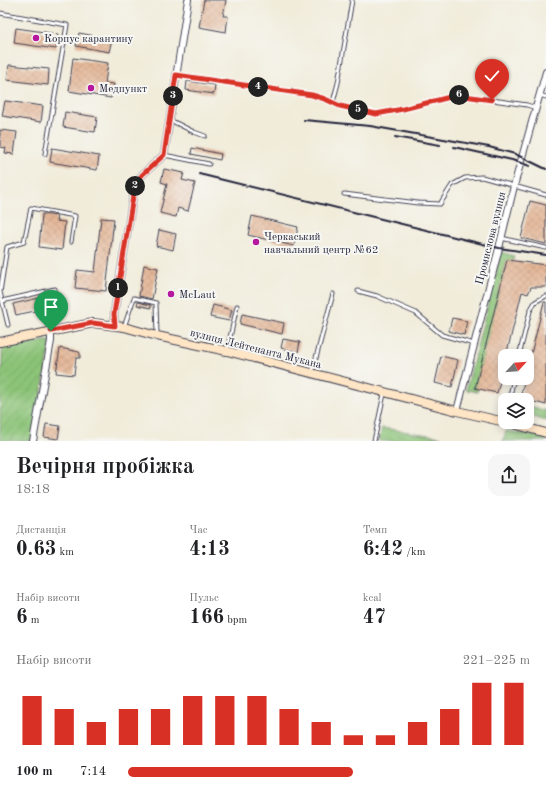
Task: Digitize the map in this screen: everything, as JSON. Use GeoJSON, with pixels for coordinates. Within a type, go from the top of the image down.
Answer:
{"type":"FeatureCollection","features":[{"type":"Feature","properties":{"kind":"main road","name":"вулиця Лейтенанта Мукана"},"geometry":{"type":"LineString","coordinates":[[0,342],[93,323],[120,327],[227,351],[457,411],[498,419]]}},
{"type":"Feature","properties":{"kind":"main road","name":"вулиця Лейтенанта Мукана"},"geometry":{"type":"LineString","coordinates":[[533,429],[546,433]]}},
{"type":"Feature","properties":{"kind":"street"},"geometry":{"type":"LineString","coordinates":[[120,327],[114,314],[135,184],[142,175],[164,155],[188,0]]}},
{"type":"Feature","properties":{"kind":"street","name":"Промислова вулиця"},"geometry":{"type":"LineString","coordinates":[[457,411],[514,186],[536,108],[543,96],[546,74]]}},
{"type":"Feature","properties":{"kind":"street"},"geometry":{"type":"LineString","coordinates":[[33,441],[51,341],[51,331]]}},
{"type":"Feature","properties":{"kind":"lane"},"geometry":{"type":"LineString","coordinates":[[333,102],[338,83],[352,0]]}},
{"type":"Feature","properties":{"kind":"lane"},"geometry":{"type":"LineString","coordinates":[[0,13],[67,25],[45,154]]}},
{"type":"Feature","properties":{"kind":"lane"},"geometry":{"type":"LineString","coordinates":[[176,75],[312,95],[340,106],[376,114],[403,109],[458,95],[526,105],[536,108]]}},
{"type":"Feature","properties":{"kind":"lane"},"geometry":{"type":"LineString","coordinates":[[170,120],[205,136]]}},
{"type":"Feature","properties":{"kind":"lane"},"geometry":{"type":"LineString","coordinates":[[164,155],[209,164]]}},
{"type":"Feature","properties":{"kind":"lane"},"geometry":{"type":"LineString","coordinates":[[344,194],[418,204],[440,204],[452,185],[464,178],[482,178],[546,195]]}},
{"type":"Feature","properties":{"kind":"lane"},"geometry":{"type":"LineString","coordinates":[[8,325],[0,292],[7,247],[24,242],[31,208],[75,216],[71,242]]}},
{"type":"Feature","properties":{"kind":"lane"},"geometry":{"type":"LineString","coordinates":[[501,238],[546,248]]}},
{"type":"Feature","properties":{"kind":"lane"},"geometry":{"type":"LineString","coordinates":[[2,301],[55,289]]}},
{"type":"Feature","properties":{"kind":"lane"},"geometry":{"type":"LineString","coordinates":[[358,291],[377,296],[416,313],[442,335],[474,344]]}},
{"type":"Feature","properties":{"kind":"lane"},"geometry":{"type":"LineString","coordinates":[[312,373],[333,294]]}},
{"type":"Feature","properties":{"kind":"lane"},"geometry":{"type":"LineString","coordinates":[[521,349],[530,311],[535,302],[546,296]]}},
{"type":"Feature","properties":{"kind":"lane"},"geometry":{"type":"LineString","coordinates":[[120,327],[134,298],[156,303],[157,336]]}},
{"type":"Feature","properties":{"kind":"lane"},"geometry":{"type":"LineString","coordinates":[[227,351],[237,306]]}},
{"type":"Feature","properties":{"kind":"lane"},"geometry":{"type":"LineString","coordinates":[[374,441],[384,392]]}},
{"type":"Feature","properties":{"kind":"green space"},"geometry":{"type":"Polygon","coordinates":[[[501,252],[514,256],[513,261],[507,260],[475,388],[478,389],[477,392],[468,391],[466,390],[501,252]]]}},
{"type":"Feature","properties":{"kind":"green space"},"geometry":{"type":"Polygon","coordinates":[[[51,341],[33,441],[0,441],[0,371],[2,370],[2,349],[5,347],[51,341]]]}},
{"type":"Feature","properties":{"kind":"green space"},"geometry":{"type":"Polygon","coordinates":[[[534,407],[546,411],[546,421],[534,417],[534,407]]]}},
{"type":"Feature","properties":{"kind":"green space"},"geometry":{"type":"Polygon","coordinates":[[[382,428],[441,437],[419,441],[379,441],[382,428]]]}},
{"type":"Feature","properties":{"kind":"green space"},"geometry":{"type":"Polygon","coordinates":[[[506,431],[546,437],[546,441],[503,441],[506,431]]]}},
{"type":"Feature","properties":{"kind":"building"},"geometry":{"type":"Polygon","coordinates":[[[204,0],[226,0],[223,16],[228,16],[226,32],[199,27],[204,0]]]}},
{"type":"Feature","properties":{"kind":"building","name":"Корпус карантину"},"geometry":{"type":"Polygon","coordinates":[[[16,28],[58,34],[56,49],[14,43],[16,28]]]}},
{"type":"Feature","properties":{"kind":"building"},"geometry":{"type":"Polygon","coordinates":[[[79,33],[112,39],[109,52],[76,46],[79,33]]]}},
{"type":"Feature","properties":{"kind":"building"},"geometry":{"type":"Polygon","coordinates":[[[73,58],[108,63],[105,83],[114,84],[111,98],[69,91],[73,58]]]}},
{"type":"Feature","properties":{"kind":"building"},"geometry":{"type":"Polygon","coordinates":[[[9,65],[49,69],[48,85],[7,80],[9,65]]]}},
{"type":"Feature","properties":{"kind":"building"},"geometry":{"type":"Polygon","coordinates":[[[187,81],[215,85],[214,94],[186,90],[187,81]]]}},
{"type":"Feature","properties":{"kind":"building"},"geometry":{"type":"Polygon","coordinates":[[[5,101],[43,106],[41,122],[2,116],[5,101]]]}},
{"type":"Feature","properties":{"kind":"building"},"geometry":{"type":"Polygon","coordinates":[[[65,112],[97,117],[95,132],[63,127],[65,112]]]}},
{"type":"Feature","properties":{"kind":"building"},"geometry":{"type":"Polygon","coordinates":[[[0,130],[17,132],[14,154],[5,153],[6,148],[0,147],[0,130]]]}},
{"type":"Feature","properties":{"kind":"building"},"geometry":{"type":"Polygon","coordinates":[[[52,148],[99,156],[97,170],[50,162],[52,148]]]}},
{"type":"Feature","properties":{"kind":"building"},"geometry":{"type":"Polygon","coordinates":[[[192,148],[221,154],[220,160],[191,154],[192,148]]]}},
{"type":"Feature","properties":{"kind":"building"},"geometry":{"type":"Polygon","coordinates":[[[164,169],[184,173],[182,180],[195,183],[188,211],[178,208],[176,217],[160,213],[167,184],[161,182],[164,169]]]}},
{"type":"Feature","properties":{"kind":"building"},"geometry":{"type":"Polygon","coordinates":[[[530,201],[546,205],[546,244],[521,238],[530,201]]]}},
{"type":"Feature","properties":{"kind":"building"},"geometry":{"type":"Polygon","coordinates":[[[42,214],[57,216],[56,221],[65,222],[62,250],[39,247],[42,214]]]}},
{"type":"Feature","properties":{"kind":"building"},"geometry":{"type":"Polygon","coordinates":[[[252,216],[298,227],[294,246],[248,235],[252,216]]]}},
{"type":"Feature","properties":{"kind":"building"},"geometry":{"type":"Polygon","coordinates":[[[101,218],[114,219],[106,291],[75,288],[77,270],[95,272],[101,218]]]}},
{"type":"Feature","properties":{"kind":"building"},"geometry":{"type":"Polygon","coordinates":[[[159,230],[176,234],[173,250],[156,246],[159,230]]]}},
{"type":"Feature","properties":{"kind":"building"},"geometry":{"type":"Polygon","coordinates":[[[507,260],[546,265],[546,287],[531,287],[528,294],[522,292],[508,349],[498,349],[499,385],[497,393],[475,388],[507,260]]]}},
{"type":"Feature","properties":{"kind":"building"},"geometry":{"type":"Polygon","coordinates":[[[144,265],[158,268],[152,299],[139,296],[144,265]]]}},
{"type":"Feature","properties":{"kind":"building"},"geometry":{"type":"Polygon","coordinates":[[[60,293],[63,305],[16,315],[13,304],[60,293]]]}},
{"type":"Feature","properties":{"kind":"building"},"geometry":{"type":"Polygon","coordinates":[[[138,302],[151,305],[151,308],[137,305],[138,302]]]}},
{"type":"Feature","properties":{"kind":"building"},"geometry":{"type":"Polygon","coordinates":[[[544,302],[546,302],[546,405],[534,402],[534,393],[521,393],[523,385],[534,385],[534,349],[532,349],[544,302]]]}},
{"type":"Feature","properties":{"kind":"building"},"geometry":{"type":"Polygon","coordinates":[[[213,305],[232,310],[229,321],[210,317],[213,305]]]}},
{"type":"Feature","properties":{"kind":"building"},"geometry":{"type":"Polygon","coordinates":[[[242,314],[284,323],[282,334],[240,324],[242,314]]]}},
{"type":"Feature","properties":{"kind":"building"},"geometry":{"type":"Polygon","coordinates":[[[452,318],[467,321],[464,335],[449,331],[452,318]]]}},
{"type":"Feature","properties":{"kind":"building"},"geometry":{"type":"Polygon","coordinates":[[[283,339],[300,342],[298,352],[281,348],[283,339]]]}},
{"type":"Feature","properties":{"kind":"building"},"geometry":{"type":"Polygon","coordinates":[[[60,348],[80,353],[80,358],[76,358],[74,375],[56,373],[60,348]]]}},
{"type":"Feature","properties":{"kind":"building"},"geometry":{"type":"Polygon","coordinates":[[[441,356],[458,360],[452,387],[435,383],[441,356]]]}},
{"type":"Feature","properties":{"kind":"building"},"geometry":{"type":"Polygon","coordinates":[[[46,424],[60,426],[58,439],[44,437],[46,424]]]}},
{"type":"Feature","properties":{"kind":"railway"},"geometry":{"type":"LineString","coordinates":[[304,120],[370,126],[489,147],[515,154],[546,169]]}},
{"type":"Feature","properties":{"kind":"railway"},"geometry":{"type":"LineString","coordinates":[[395,137],[440,145]]}},
{"type":"Feature","properties":{"kind":"railway"},"geometry":{"type":"LineString","coordinates":[[454,147],[512,160],[530,166]]}},
{"type":"Feature","properties":{"kind":"railway"},"geometry":{"type":"LineString","coordinates":[[199,174],[499,248],[546,255]]}},
{"type":"Feature","properties":{"kind":"place","name":"Корпус карантину"},"geometry":{"type":"Point","coordinates":[36,38]}},
{"type":"Feature","properties":{"kind":"place","name":"Медпункт"},"geometry":{"type":"Point","coordinates":[91,88]}},
{"type":"Feature","properties":{"kind":"place","name":"Черкаський навчальний центр №62"},"geometry":{"type":"Point","coordinates":[256,242]}},
{"type":"Feature","properties":{"kind":"place","name":"McLaut"},"geometry":{"type":"Point","coordinates":[171,294]}},
{"type":"Feature","properties":{"kind":"route"},"geometry":{"type":"LineString","coordinates":[[51,331],[93,323],[115,326],[114,314],[135,184],[142,175],[164,155],[176,75],[312,95],[340,106],[376,114],[403,109],[458,95],[492,100]]}}]}
